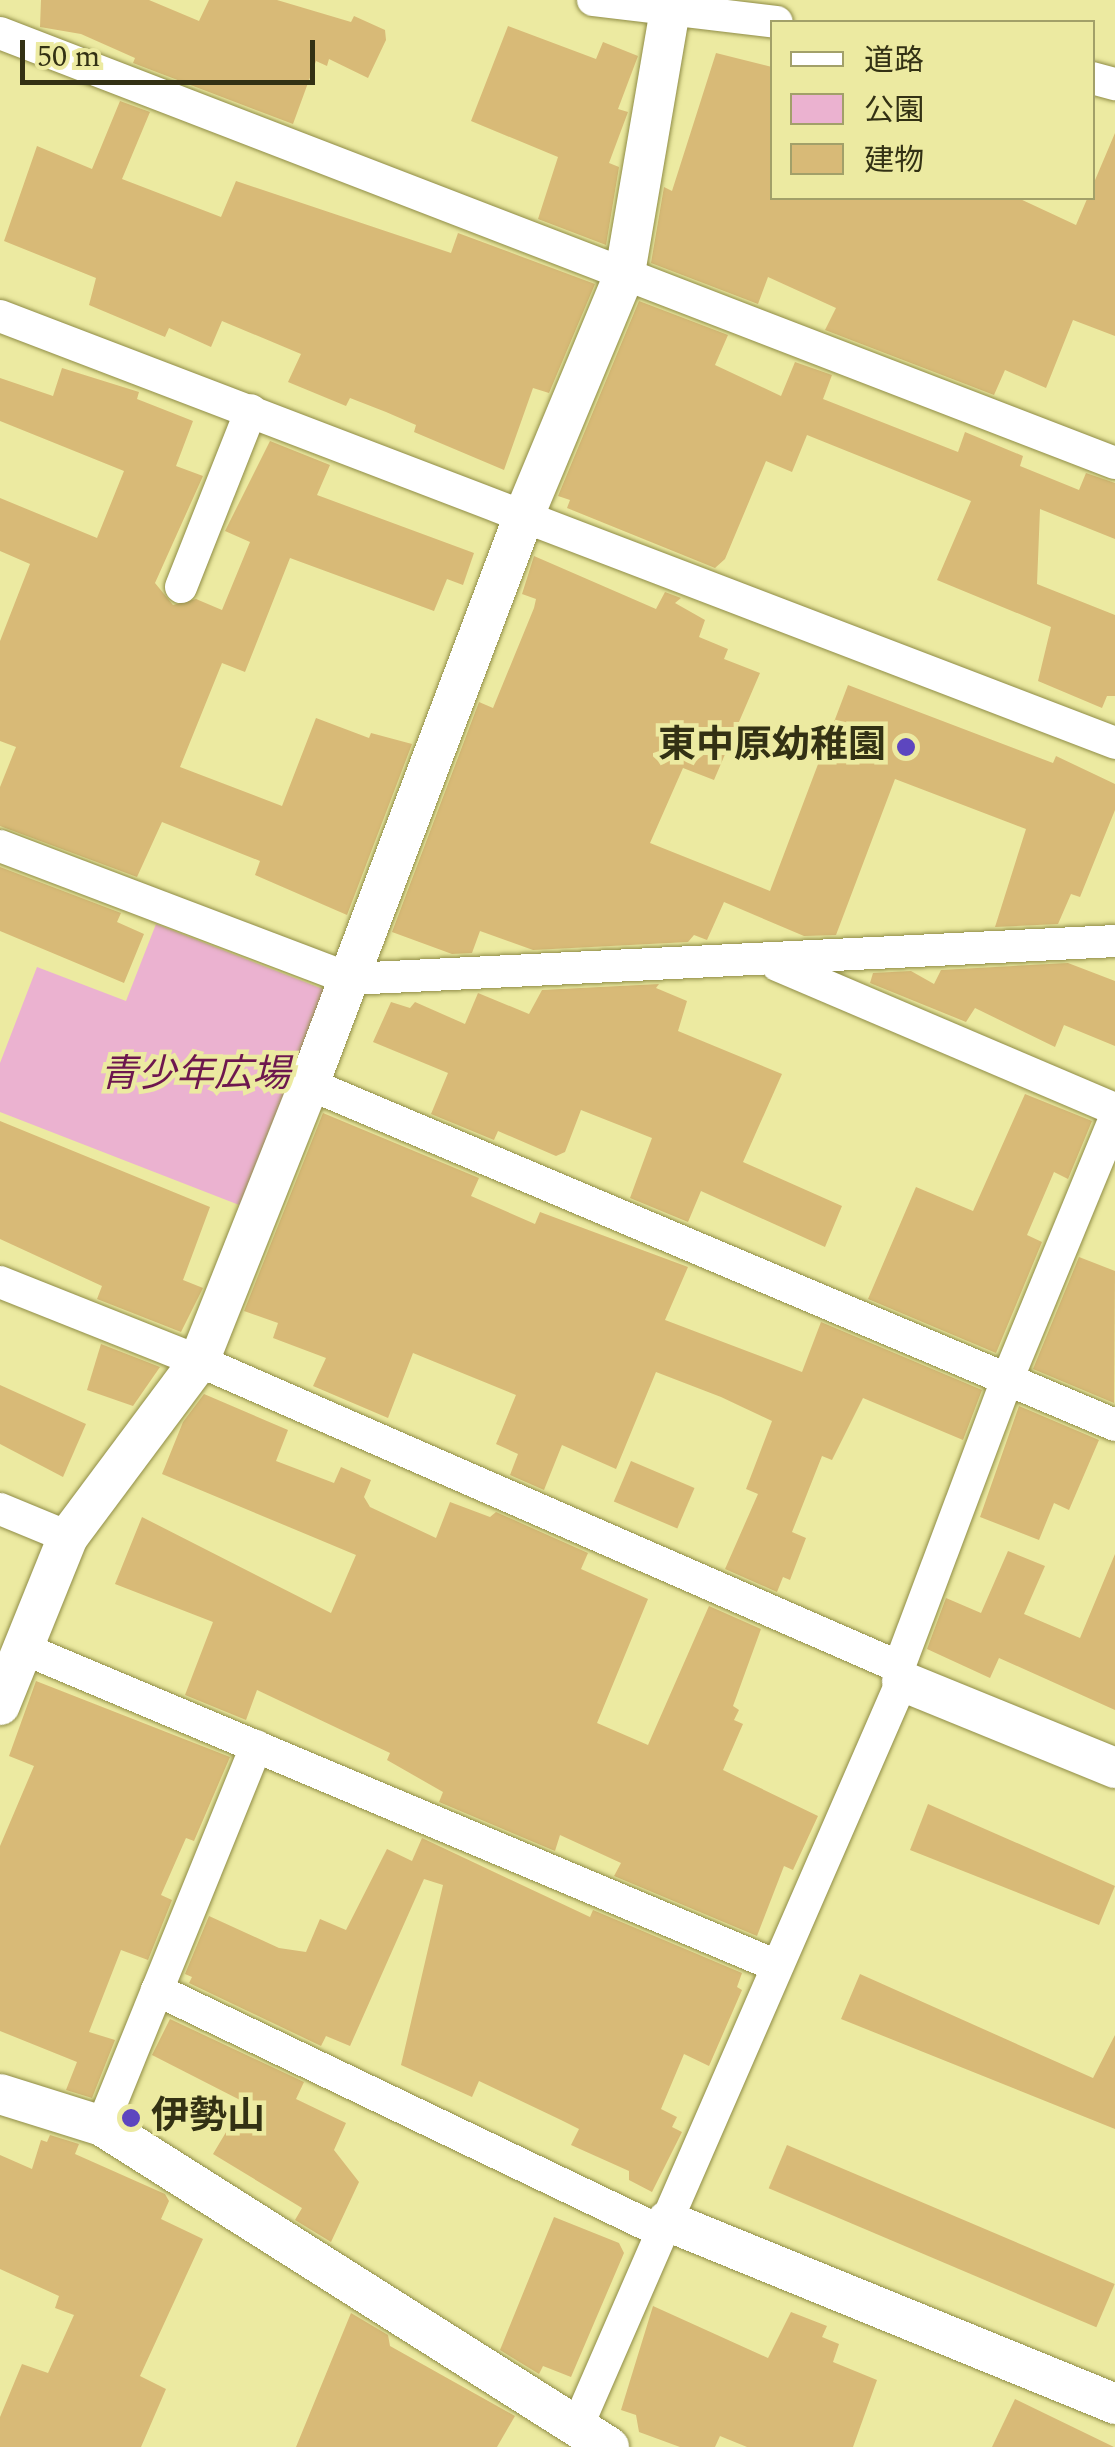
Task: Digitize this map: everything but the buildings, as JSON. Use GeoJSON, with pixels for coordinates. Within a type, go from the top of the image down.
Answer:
{"type":"FeatureCollection","features":[{"type":"Feature","properties":{"kind":"street"},"geometry":{"type":"LineString","coordinates":[[594,0],[670,4],[770,21]]}},
{"type":"Feature","properties":{"kind":"street"},"geometry":{"type":"LineString","coordinates":[[0,1705],[68,1537],[198,1361],[350,980],[525,513],[625,272],[670,4]]}},
{"type":"Feature","properties":{"kind":"street"},"geometry":{"type":"LineString","coordinates":[[0,33],[1115,463]]}},
{"type":"Feature","properties":{"kind":"street"},"geometry":{"type":"LineString","coordinates":[[0,316],[525,513],[1115,743]]}},
{"type":"Feature","properties":{"kind":"street"},"geometry":{"type":"LineString","coordinates":[[181,587],[251,410]]}},
{"type":"Feature","properties":{"kind":"street"},"geometry":{"type":"LineString","coordinates":[[0,846],[350,980],[1115,942]]}},
{"type":"Feature","properties":{"kind":"street"},"geometry":{"type":"LineString","coordinates":[[768,962],[1115,1109]]}},
{"type":"Feature","properties":{"kind":"street"},"geometry":{"type":"LineString","coordinates":[[309,1084],[1115,1425]]}},
{"type":"Feature","properties":{"kind":"street"},"geometry":{"type":"LineString","coordinates":[[0,2094],[102,2126],[593,2437],[664,2226],[900,1674],[1007,1380],[1115,1118]]}},
{"type":"Feature","properties":{"kind":"street"},"geometry":{"type":"LineString","coordinates":[[0,1282],[198,1361],[1115,1768]]}},
{"type":"Feature","properties":{"kind":"street"},"geometry":{"type":"LineString","coordinates":[[0,1509],[68,1537]]}},
{"type":"Feature","properties":{"kind":"street"},"geometry":{"type":"LineString","coordinates":[[22,1648],[777,1966]]}},
{"type":"Feature","properties":{"kind":"street"},"geometry":{"type":"LineString","coordinates":[[102,2126],[256,1746]]}},
{"type":"Feature","properties":{"kind":"street"},"geometry":{"type":"LineString","coordinates":[[157,1990],[664,2226],[1115,2404]]}},
{"type":"Feature","properties":{"kind":"green space","name":"青少年広場"},"geometry":{"type":"Polygon","coordinates":[[[156,924],[323,989],[331,1004],[252,1210],[0,1112],[0,1063],[37,967],[126,1001],[156,924]]]}},
{"type":"Feature","properties":{"kind":"place","name":"東中原幼稚園"},"geometry":{"type":"Point","coordinates":[906,747]}},
{"type":"Feature","properties":{"kind":"place","name":"伊勢山"},"geometry":{"type":"Point","coordinates":[131,2118]}}]}
